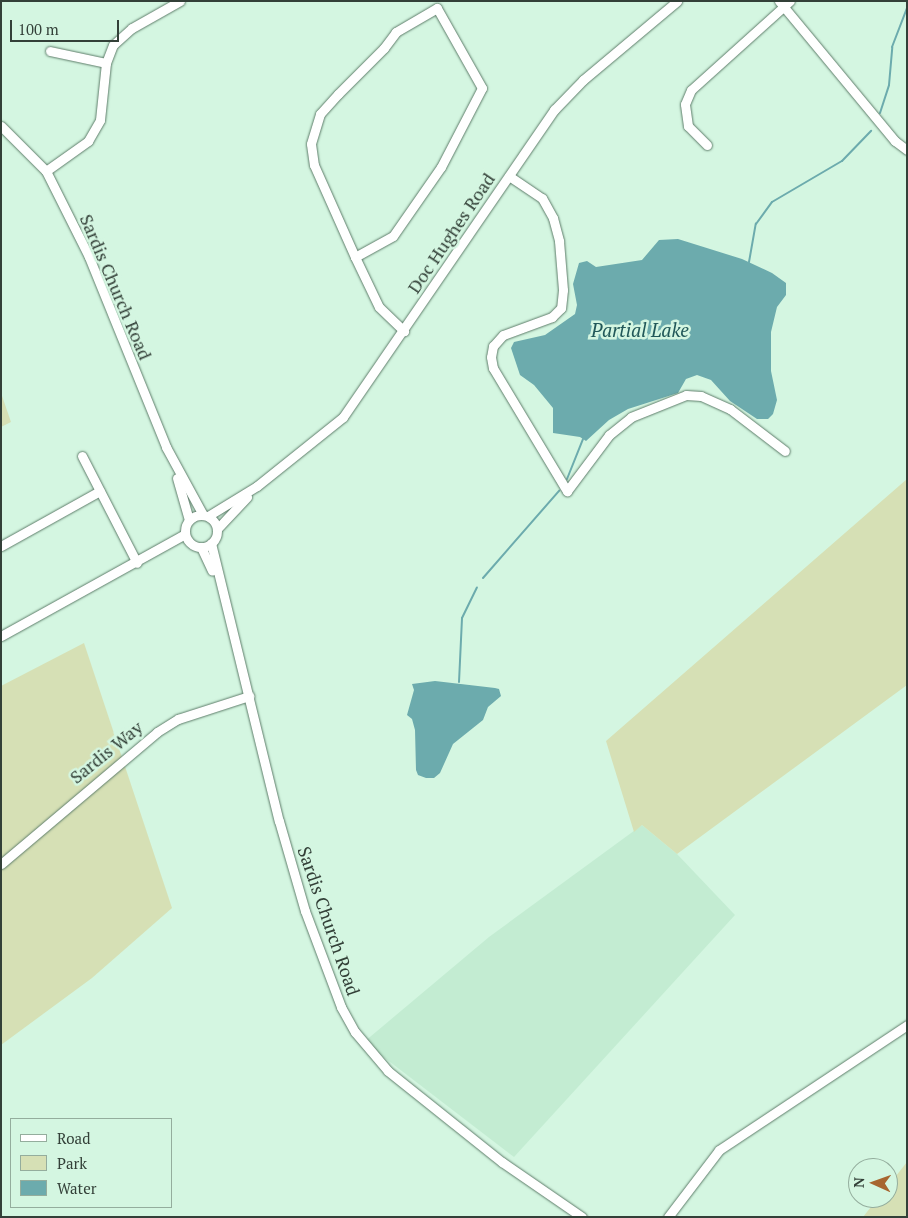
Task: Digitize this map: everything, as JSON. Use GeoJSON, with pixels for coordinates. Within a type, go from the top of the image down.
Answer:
{"type":"FeatureCollection","features":[{"type":"Feature","properties":{"kind":"street"},"geometry":{"type":"LineString","coordinates":[[46,171],[88,141],[100,120],[106,63],[113,44],[132,28],[180,1]]}},
{"type":"Feature","properties":{"kind":"street","name":"Doc Hughes Road"},"geometry":{"type":"LineString","coordinates":[[217,529],[257,486],[343,416],[404,331],[554,110],[571,92],[677,1]]}},
{"type":"Feature","properties":{"kind":"street"},"geometry":{"type":"LineString","coordinates":[[773,1],[781,4],[907,150]]}},
{"type":"Feature","properties":{"kind":"street"},"geometry":{"type":"LineString","coordinates":[[707,144],[688,126],[685,104],[691,90],[781,4],[790,1]]}},
{"type":"Feature","properties":{"kind":"street"},"geometry":{"type":"LineString","coordinates":[[355,257],[393,236],[441,167],[482,88],[437,8],[396,32],[384,48],[320,114],[311,144],[314,165],[355,257],[379,307],[404,331]]}},
{"type":"Feature","properties":{"kind":"street"},"geometry":{"type":"LineString","coordinates":[[50,51],[106,63]]}},
{"type":"Feature","properties":{"kind":"street","name":"Sardis Church Road"},"geometry":{"type":"LineString","coordinates":[[1,126],[46,171],[89,257],[166,447],[189,520]]}},
{"type":"Feature","properties":{"kind":"street"},"geometry":{"type":"LineString","coordinates":[[509,176],[542,198],[553,218],[559,241],[563,290],[561,308],[552,318],[503,335],[493,346],[491,357],[493,368],[567,490],[609,435],[631,417],[686,395],[701,396],[730,409],[785,451]]}},
{"type":"Feature","properties":{"kind":"street","name":"Sardis Church Road"},"geometry":{"type":"LineString","coordinates":[[166,447],[205,515]]}},
{"type":"Feature","properties":{"kind":"street"},"geometry":{"type":"LineString","coordinates":[[82,456],[137,563]]}},
{"type":"Feature","properties":{"kind":"street","name":"Doc Hughes Road"},"geometry":{"type":"LineString","coordinates":[[205,515],[257,486]]}},
{"type":"Feature","properties":{"kind":"street"},"geometry":{"type":"LineString","coordinates":[[1,546],[100,491]]}},
{"type":"Feature","properties":{"kind":"street"},"geometry":{"type":"LineString","coordinates":[[1,636],[149,557],[185,534],[189,520],[205,515],[217,529],[211,543],[201,547],[191,543],[185,534]]}},
{"type":"Feature","properties":{"kind":"street"},"geometry":{"type":"LineString","coordinates":[[149,557],[191,543]]}},
{"type":"Feature","properties":{"kind":"street","name":"Sardis Church Road"},"geometry":{"type":"LineString","coordinates":[[211,543],[221,592],[249,696],[279,821],[305,910],[341,1007],[355,1032],[388,1071],[502,1162],[582,1217]]}},
{"type":"Feature","properties":{"kind":"street","name":"Sardis Church Road"},"geometry":{"type":"LineString","coordinates":[[201,547],[221,592]]}},
{"type":"Feature","properties":{"kind":"street","name":"Sardis Way"},"geometry":{"type":"LineString","coordinates":[[1,864],[157,732],[178,719],[249,696]]}},
{"type":"Feature","properties":{"kind":"street"},"geometry":{"type":"LineString","coordinates":[[668,1217],[718,1150],[907,1025]]}},
{"type":"Feature","properties":{"kind":"shaded area"},"geometry":{"type":"Polygon","coordinates":[[[642,825],[677,854],[735,915],[514,1157],[364,1042],[489,937],[642,825]]]}},
{"type":"Feature","properties":{"kind":"green space"},"geometry":{"type":"Polygon","coordinates":[[[1,393],[11,422],[1,427],[1,393]]]}},
{"type":"Feature","properties":{"kind":"green space"},"geometry":{"type":"Polygon","coordinates":[[[907,479],[907,685],[677,854],[642,825],[634,832],[606,741],[907,479]]]}},
{"type":"Feature","properties":{"kind":"green space"},"geometry":{"type":"Polygon","coordinates":[[[84,643],[172,908],[92,978],[1,1045],[1,686],[84,643]]]}},
{"type":"Feature","properties":{"kind":"green space"},"geometry":{"type":"Polygon","coordinates":[[[907,1162],[907,1217],[863,1217],[870,1208],[898,1208],[898,1173],[907,1162]]]}},
{"type":"Feature","properties":{"kind":"water","name":"Partial Lake"},"geometry":{"type":"Polygon","coordinates":[[[678,239],[742,259],[772,273],[786,283],[786,295],[777,307],[771,332],[771,371],[777,400],[773,414],[768,419],[757,419],[730,401],[711,380],[697,375],[686,379],[678,393],[628,409],[609,420],[586,441],[580,437],[553,433],[553,408],[534,385],[520,375],[511,348],[514,342],[545,335],[575,314],[577,305],[573,284],[579,263],[587,261],[596,267],[642,260],[659,240],[678,239]]]}},
{"type":"Feature","properties":{"kind":"water"},"geometry":{"type":"Polygon","coordinates":[[[435,681],[495,688],[499,689],[501,696],[488,707],[483,720],[453,744],[440,773],[434,778],[426,778],[418,775],[416,770],[415,730],[412,719],[407,715],[414,690],[412,684],[435,681]]]}},
{"type":"Feature","properties":{"kind":"waterway"},"geometry":{"type":"LineString","coordinates":[[880,113],[889,85],[892,47],[907,8]]}},
{"type":"Feature","properties":{"kind":"waterway"},"geometry":{"type":"LineString","coordinates":[[749,262],[756,224],[772,202],[842,161],[871,131]]}},
{"type":"Feature","properties":{"kind":"waterway"},"geometry":{"type":"LineString","coordinates":[[567,479],[583,439]]}},
{"type":"Feature","properties":{"kind":"waterway"},"geometry":{"type":"LineString","coordinates":[[483,578],[559,491]]}},
{"type":"Feature","properties":{"kind":"waterway"},"geometry":{"type":"LineString","coordinates":[[459,682],[462,618],[477,587]]}}]}
